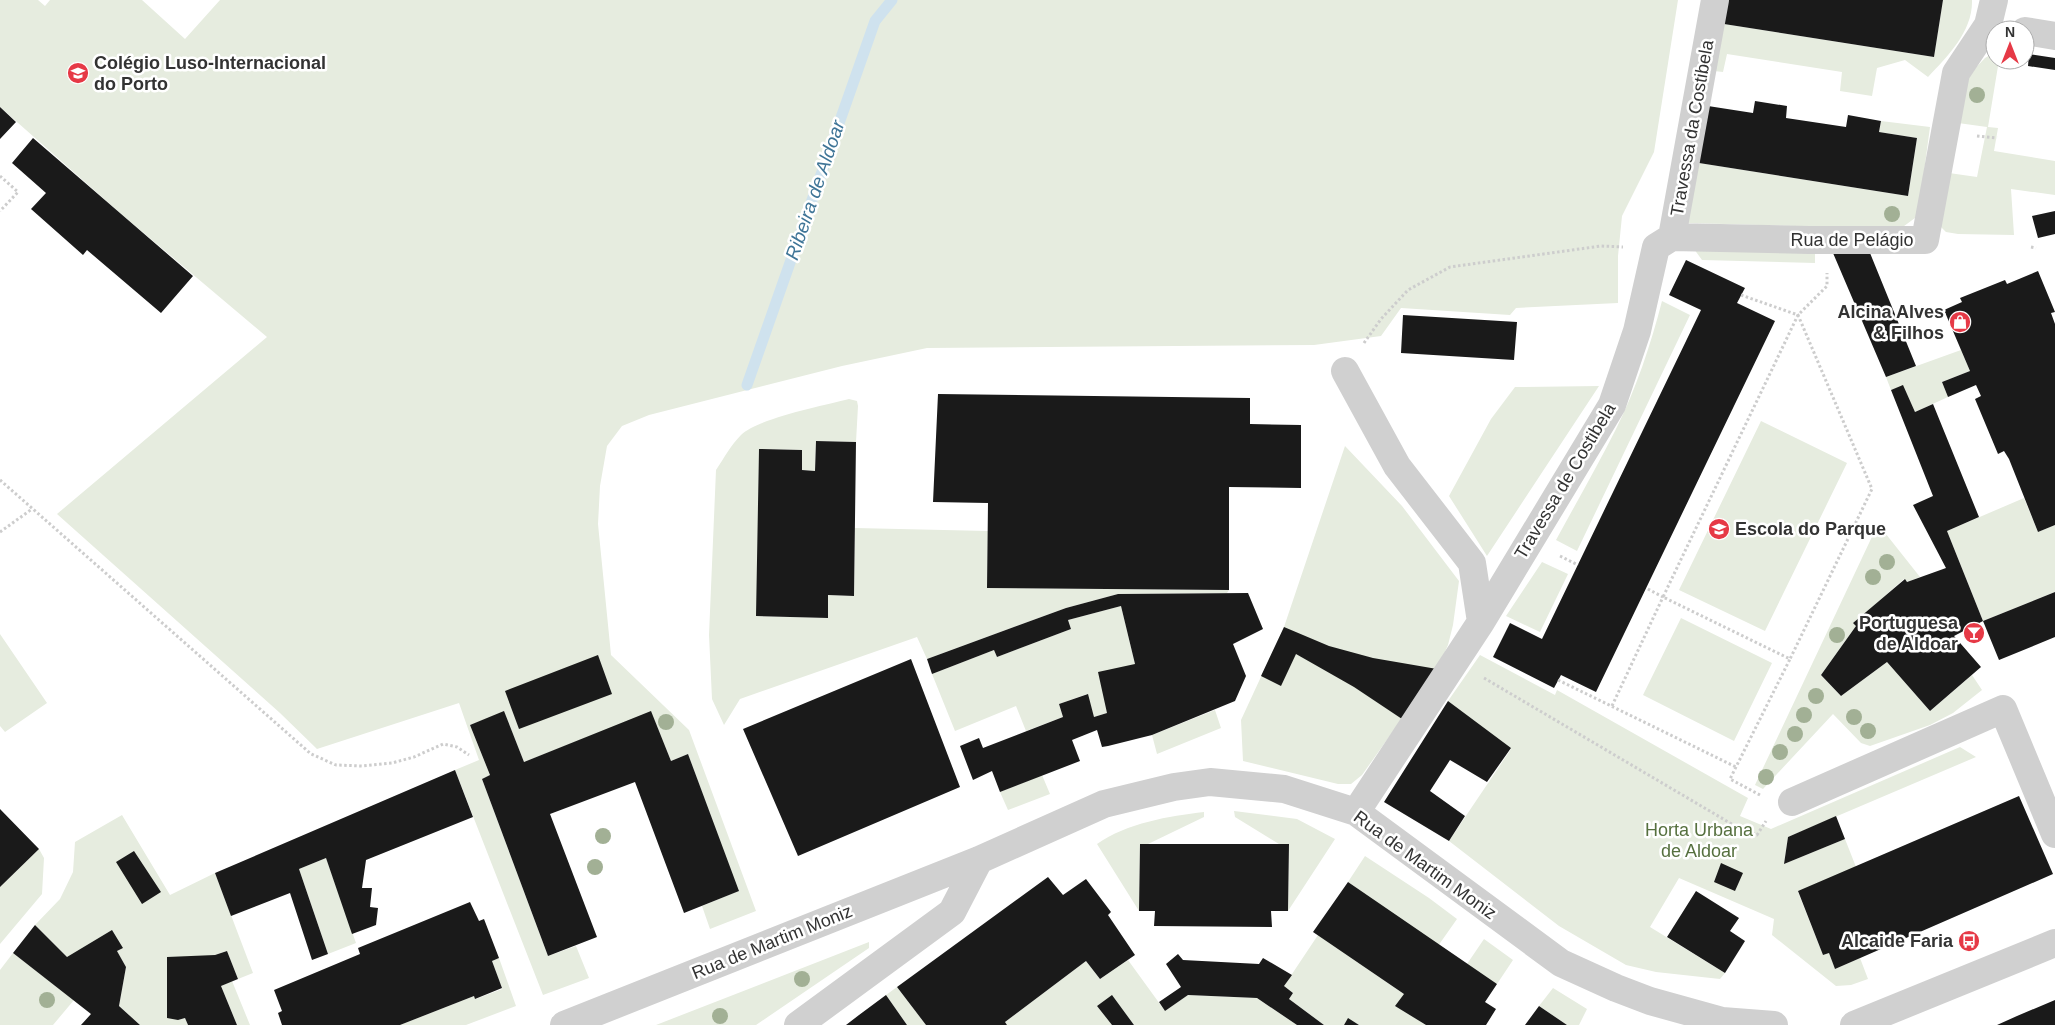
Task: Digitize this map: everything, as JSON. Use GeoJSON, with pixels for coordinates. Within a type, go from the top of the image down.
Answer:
{"type":"FeatureCollection","features":[{"type":"Feature","properties":{"kind":"street","name":"Travessa da Costibela"},"geometry":{"type":"LineString","coordinates":[[1664,242],[1715,0]]}},
{"type":"Feature","properties":{"kind":"street","name":"Rua de Pelágio"},"geometry":{"type":"LineString","coordinates":[[1664,242],[1925,240],[1956,73],[1991,12],[2003,20]]}},
{"type":"Feature","properties":{"kind":"street"},"geometry":{"type":"LineString","coordinates":[[2035,33],[2055,36]]}},
{"type":"Feature","properties":{"kind":"street","name":"Travessa de Costibela"},"geometry":{"type":"LineString","coordinates":[[1356,812],[1481,622],[1612,404],[1664,242]]}},
{"type":"Feature","properties":{"kind":"street"},"geometry":{"type":"LineString","coordinates":[[1345,371],[1397,466],[1472,563],[1481,622]]}},
{"type":"Feature","properties":{"kind":"street"},"geometry":{"type":"LineString","coordinates":[[1786,804],[2003,709],[2055,834]]}},
{"type":"Feature","properties":{"kind":"street","name":"Rua de Martim Moniz"},"geometry":{"type":"LineString","coordinates":[[564,1025],[979,860],[1104,804],[1174,787],[1210,782],[1284,789],[1356,812],[1561,963],[1616,988],[1659,1003],[1722,1021],[1774,1025]]}},
{"type":"Feature","properties":{"kind":"street"},"geometry":{"type":"LineString","coordinates":[[798,1025],[952,912],[979,860]]}},
{"type":"Feature","properties":{"kind":"street"},"geometry":{"type":"LineString","coordinates":[[1854,1025],[2055,943]]}},
{"type":"Feature","properties":{"kind":"path"},"geometry":{"type":"LineString","coordinates":[[0,176],[18,192],[0,211]]}},
{"type":"Feature","properties":{"kind":"path"},"geometry":{"type":"LineString","coordinates":[[1612,706],[1798,315],[1827,286],[1826,240]]}},
{"type":"Feature","properties":{"kind":"path"},"geometry":{"type":"LineString","coordinates":[[1345,371],[1381,319],[1408,290],[1450,267],[1601,246],[1664,242]]}},
{"type":"Feature","properties":{"kind":"path"},"geometry":{"type":"LineString","coordinates":[[2031,247],[2036,248]]}},
{"type":"Feature","properties":{"kind":"path"},"geometry":{"type":"LineString","coordinates":[[1456,660],[1730,822],[1756,835],[1762,825],[1786,804],[1730,779],[1872,489],[1798,315],[1741,295]]}},
{"type":"Feature","properties":{"kind":"path"},"geometry":{"type":"LineString","coordinates":[[0,480],[311,754],[336,765],[362,766],[392,763],[414,757],[443,744],[457,747],[469,755]]}},
{"type":"Feature","properties":{"kind":"path"},"geometry":{"type":"LineString","coordinates":[[0,532],[32,508]]}},
{"type":"Feature","properties":{"kind":"path"},"geometry":{"type":"LineString","coordinates":[[1646,588],[1790,658]]}},
{"type":"Feature","properties":{"kind":"path"},"geometry":{"type":"LineString","coordinates":[[1558,680],[1736,767]]}},
{"type":"Feature","properties":{"kind":"green space"},"geometry":{"type":"Polygon","coordinates":[[[0,0],[38,0],[45,6],[50,0],[142,0],[185,39],[220,0],[1678,0],[1654,152],[1622,216],[1618,256],[1618,303],[1516,308],[1510,315],[1401,308],[1381,336],[1314,345],[927,348],[842,366],[649,415],[622,426],[607,446],[600,486],[598,524],[611,655],[689,730],[756,911],[710,929],[702,906],[738,891],[688,754],[671,761],[651,712],[524,762],[504,712],[470,725],[490,775],[482,779],[548,956],[576,946],[589,978],[543,995],[455,770],[479,760],[459,703],[317,749],[280,713],[57,514],[267,337],[120,213],[0,107],[0,0]]]}},
{"type":"Feature","properties":{"kind":"green space"},"geometry":{"type":"Polygon","coordinates":[[[1943,0],[1972,0],[1971,11],[1964,32],[1951,52],[1928,77],[1905,60],[1877,68],[1872,96],[1840,91],[1842,72],[1727,54],[1723,72],[1714,71],[1724,24],[1934,57],[1943,0]]]}},
{"type":"Feature","properties":{"kind":"green space"},"geometry":{"type":"Polygon","coordinates":[[[1985,58],[1985,70],[1997,70],[1988,127],[1998,128],[1994,151],[2055,161],[2055,195],[2011,189],[2014,235],[1958,234],[1946,232],[1940,226],[1949,173],[1977,177],[1987,127],[1958,123],[1965,79],[1985,58]]]}},
{"type":"Feature","properties":{"kind":"green space"},"geometry":{"type":"Polygon","coordinates":[[[1881,121],[1930,127],[1919,209],[1915,218],[1900,229],[1687,223],[1699,163],[1908,196],[1917,138],[1879,132],[1881,121]]]}},
{"type":"Feature","properties":{"kind":"green space"},"geometry":{"type":"Polygon","coordinates":[[[1694,249],[1815,252],[1815,263],[1702,260],[1694,249]]]}},
{"type":"Feature","properties":{"kind":"green space"},"geometry":{"type":"Polygon","coordinates":[[[1662,301],[1690,315],[1577,551],[1556,540],[1623,414],[1642,366],[1662,301]]]}},
{"type":"Feature","properties":{"kind":"green space"},"geometry":{"type":"Polygon","coordinates":[[[1961,350],[1970,371],[1942,382],[1948,397],[1915,412],[1903,386],[1891,390],[1886,377],[1961,350]]]}},
{"type":"Feature","properties":{"kind":"green space"},"geometry":{"type":"Polygon","coordinates":[[[1599,386],[1487,556],[1449,496],[1491,419],[1515,387],[1599,386]]]}},
{"type":"Feature","properties":{"kind":"green space"},"geometry":{"type":"Polygon","coordinates":[[[849,399],[857,401],[858,406],[856,442],[816,441],[815,471],[802,470],[802,450],[759,449],[757,616],[828,618],[828,595],[854,596],[855,528],[988,531],[987,588],[1229,590],[1227,593],[1118,594],[1066,608],[927,659],[917,637],[740,699],[724,725],[712,699],[709,635],[716,470],[734,443],[750,429],[792,413],[849,399]]]}},
{"type":"Feature","properties":{"kind":"green space"},"geometry":{"type":"Polygon","coordinates":[[[1761,421],[1847,463],[1765,631],[1679,590],[1761,421]]]}},
{"type":"Feature","properties":{"kind":"green space"},"geometry":{"type":"Polygon","coordinates":[[[1345,446],[1402,506],[1459,581],[1453,625],[1448,645],[1437,669],[1362,775],[1351,784],[1338,784],[1243,761],[1241,720],[1284,627],[1345,446]]]}},
{"type":"Feature","properties":{"kind":"green space"},"geometry":{"type":"Polygon","coordinates":[[[2024,498],[2038,532],[2055,525],[2055,592],[1983,621],[1947,531],[2024,498]]]}},
{"type":"Feature","properties":{"kind":"green space"},"geometry":{"type":"Polygon","coordinates":[[[1878,524],[1920,577],[1907,582],[1904,579],[1854,623],[1856,626],[1821,675],[1841,696],[1887,662],[1930,711],[1972,675],[1982,690],[1953,713],[1930,725],[1870,746],[1861,743],[1833,714],[1763,789],[1755,785],[1878,524]]]}},
{"type":"Feature","properties":{"kind":"green space"},"geometry":{"type":"Polygon","coordinates":[[[1542,562],[1568,574],[1540,632],[1506,616],[1542,562]]]}},
{"type":"Feature","properties":{"kind":"green space"},"geometry":{"type":"Polygon","coordinates":[[[1121,606],[1135,664],[1107,713],[1094,717],[1087,694],[1059,704],[1063,717],[1026,731],[1016,706],[955,731],[932,674],[994,650],[997,657],[1071,629],[1068,620],[1121,606]]]}},
{"type":"Feature","properties":{"kind":"green space"},"geometry":{"type":"Polygon","coordinates":[[[1681,618],[1772,663],[1734,741],[1643,695],[1681,618]]]}},
{"type":"Feature","properties":{"kind":"green space"},"geometry":{"type":"Polygon","coordinates":[[[0,634],[47,703],[5,732],[0,726],[0,634]]]}},
{"type":"Feature","properties":{"kind":"green space","name":"Horta Urbana de Aldoar"},"geometry":{"type":"Polygon","coordinates":[[[1480,655],[1555,695],[1557,690],[1748,798],[1740,816],[1771,829],[1960,747],[1976,757],[1788,837],[1784,864],[1845,839],[1856,867],[1798,892],[1823,955],[1829,953],[1835,969],[1860,958],[1868,979],[1851,985],[1836,986],[1772,935],[1774,919],[1679,878],[1650,927],[1725,973],[1720,979],[1656,972],[1626,965],[1559,926],[1449,841],[1511,749],[1448,701],[1480,655]]]}},
{"type":"Feature","properties":{"kind":"green space"},"geometry":{"type":"Polygon","coordinates":[[[1215,710],[1221,728],[1157,754],[1152,735],[1215,710]]]}},
{"type":"Feature","properties":{"kind":"green space"},"geometry":{"type":"Polygon","coordinates":[[[1042,775],[1050,794],[1008,810],[1000,792],[1042,775]]]}},
{"type":"Feature","properties":{"kind":"green space"},"geometry":{"type":"Polygon","coordinates":[[[1234,811],[1297,819],[1335,839],[1288,911],[1289,844],[1279,844],[1235,817],[1234,811]]]}},
{"type":"Feature","properties":{"kind":"green space"},"geometry":{"type":"Polygon","coordinates":[[[1204,812],[1204,817],[1148,844],[1140,844],[1139,911],[1097,844],[1135,826],[1163,818],[1204,812]]]}},
{"type":"Feature","properties":{"kind":"green space"},"geometry":{"type":"Polygon","coordinates":[[[122,815],[170,895],[215,873],[253,973],[238,979],[227,951],[215,955],[178,1020],[185,1018],[188,1025],[140,1025],[119,1006],[126,967],[117,951],[123,948],[67,957],[35,925],[60,899],[73,872],[75,842],[122,815]]]}},
{"type":"Feature","properties":{"kind":"green space"},"geometry":{"type":"Polygon","coordinates":[[[39,849],[44,858],[42,894],[0,944],[0,887],[39,849]]]}},
{"type":"Feature","properties":{"kind":"green space"},"geometry":{"type":"Polygon","coordinates":[[[1365,856],[1429,898],[1457,919],[1438,946],[1348,882],[1365,856]]]}},
{"type":"Feature","properties":{"kind":"green space"},"geometry":{"type":"Polygon","coordinates":[[[326,858],[356,943],[328,954],[299,869],[326,858]]]}},
{"type":"Feature","properties":{"kind":"green space"},"geometry":{"type":"Polygon","coordinates":[[[1318,935],[1404,994],[1396,1006],[1426,1025],[1359,1025],[1348,1019],[1344,1025],[1324,1025],[1289,999],[1293,993],[1284,986],[1318,935]]]}},
{"type":"Feature","properties":{"kind":"green space"},"geometry":{"type":"Polygon","coordinates":[[[1484,939],[1513,960],[1497,984],[1467,964],[1484,939]]]}},
{"type":"Feature","properties":{"kind":"green space"},"geometry":{"type":"Polygon","coordinates":[[[869,942],[869,948],[756,1025],[656,1025],[869,942]]]}},
{"type":"Feature","properties":{"kind":"green space"},"geometry":{"type":"Polygon","coordinates":[[[13,953],[74,1000],[53,1025],[0,1025],[0,970],[13,953]]]}},
{"type":"Feature","properties":{"kind":"green space"},"geometry":{"type":"Polygon","coordinates":[[[499,958],[516,1006],[466,1025],[400,1025],[474,996],[476,999],[502,989],[492,961],[499,958]]]}},
{"type":"Feature","properties":{"kind":"green space"},"geometry":{"type":"Polygon","coordinates":[[[1128,960],[1165,1011],[1188,995],[1257,998],[1297,1025],[1134,1025],[1112,996],[1097,1006],[1112,1025],[1007,1025],[1005,1022],[1086,961],[1100,979],[1128,960]]]}},
{"type":"Feature","properties":{"kind":"green space"},"geometry":{"type":"Polygon","coordinates":[[[232,981],[250,1025],[237,1025],[221,986],[232,981]]]}},
{"type":"Feature","properties":{"kind":"green space"},"geometry":{"type":"Polygon","coordinates":[[[897,987],[926,1025],[907,1025],[886,995],[897,987]]]}},
{"type":"Feature","properties":{"kind":"green space"},"geometry":{"type":"Polygon","coordinates":[[[1553,988],[1587,1009],[1579,1025],[1567,1025],[1539,1006],[1553,988]]]}},
{"type":"Feature","properties":{"kind":"building"},"geometry":{"type":"Polygon","coordinates":[[[1727,0],[1943,0],[1934,57],[1724,24],[1727,0]]]}},
{"type":"Feature","properties":{"kind":"building"},"geometry":{"type":"Polygon","coordinates":[[[2035,55],[2055,58],[2055,70],[2035,67],[2035,55]]]}},
{"type":"Feature","properties":{"kind":"building"},"geometry":{"type":"Polygon","coordinates":[[[1755,101],[1787,106],[1786,118],[1846,127],[1848,115],[1881,121],[1879,132],[1917,138],[1908,196],[1699,163],[1708,106],[1753,113],[1755,101]]]}},
{"type":"Feature","properties":{"kind":"building"},"geometry":{"type":"Polygon","coordinates":[[[0,107],[16,122],[0,139],[0,107]]]}},
{"type":"Feature","properties":{"kind":"building"},"geometry":{"type":"Polygon","coordinates":[[[33,138],[193,276],[161,313],[87,250],[83,255],[31,209],[46,193],[12,163],[33,138]]]}},
{"type":"Feature","properties":{"kind":"building"},"geometry":{"type":"Polygon","coordinates":[[[2055,211],[2055,234],[2038,238],[2032,216],[2055,211]]]}},
{"type":"Feature","properties":{"kind":"building"},"geometry":{"type":"Polygon","coordinates":[[[1833,253],[1870,253],[1916,366],[1886,377],[1833,253]]]}},
{"type":"Feature","properties":{"kind":"building"},"geometry":{"type":"Polygon","coordinates":[[[1686,260],[1745,288],[1737,303],[1775,321],[1596,692],[1561,675],[1554,688],[1493,657],[1510,623],[1542,639],[1701,310],[1669,295],[1686,260]]]}},
{"type":"Feature","properties":{"kind":"building"},"geometry":{"type":"Polygon","coordinates":[[[2038,271],[2055,312],[2051,313],[2055,324],[2055,525],[2038,532],[2009,459],[2004,451],[1998,454],[1975,399],[1981,396],[1976,385],[1948,397],[1942,382],[1970,371],[1944,310],[1962,302],[1960,298],[2005,280],[2007,284],[2038,271]]]}},
{"type":"Feature","properties":{"kind":"building"},"geometry":{"type":"Polygon","coordinates":[[[1403,315],[1517,322],[1514,360],[1401,353],[1403,315]]]}},
{"type":"Feature","properties":{"kind":"building"},"geometry":{"type":"Polygon","coordinates":[[[1903,385],[1915,412],[1933,404],[1979,517],[1947,531],[1983,621],[1954,636],[1981,667],[1930,711],[1887,662],[1841,696],[1821,675],[1856,626],[1853,623],[1905,579],[1907,582],[1946,568],[1913,505],[1933,496],[1891,390],[1903,385]]]}},
{"type":"Feature","properties":{"kind":"building"},"geometry":{"type":"Polygon","coordinates":[[[938,394],[1250,398],[1250,424],[1301,425],[1301,488],[1229,487],[1229,590],[987,588],[988,503],[933,502],[938,394]]]}},
{"type":"Feature","properties":{"kind":"building"},"geometry":{"type":"Polygon","coordinates":[[[816,441],[856,442],[854,596],[828,595],[828,618],[756,616],[759,449],[802,450],[802,470],[815,471],[816,441]]]}},
{"type":"Feature","properties":{"kind":"building"},"geometry":{"type":"Polygon","coordinates":[[[2055,592],[2055,637],[1999,660],[1983,621],[2055,592]]]}},
{"type":"Feature","properties":{"kind":"building"},"geometry":{"type":"Polygon","coordinates":[[[1248,593],[1263,629],[1233,644],[1246,676],[1235,701],[1152,735],[1108,746],[1102,747],[1097,730],[1072,740],[1080,761],[1000,792],[992,771],[973,780],[960,746],[979,738],[983,748],[1063,717],[1059,704],[1088,694],[1094,717],[1107,713],[1098,672],[1135,664],[1121,606],[1068,620],[1071,629],[997,657],[994,650],[932,674],[927,659],[1066,608],[1118,594],[1248,593]]]}},
{"type":"Feature","properties":{"kind":"building"},"geometry":{"type":"Polygon","coordinates":[[[1284,627],[1329,646],[1373,658],[1437,669],[1402,719],[1354,687],[1296,654],[1281,686],[1261,676],[1284,627]]]}},
{"type":"Feature","properties":{"kind":"building"},"geometry":{"type":"Polygon","coordinates":[[[598,655],[612,694],[519,729],[505,691],[598,655]]]}},
{"type":"Feature","properties":{"kind":"building"},"geometry":{"type":"Polygon","coordinates":[[[911,659],[960,787],[798,856],[743,729],[911,659]]]}},
{"type":"Feature","properties":{"kind":"building"},"geometry":{"type":"Polygon","coordinates":[[[1448,701],[1511,748],[1487,782],[1450,760],[1430,791],[1465,816],[1449,841],[1384,802],[1448,701]]]}},
{"type":"Feature","properties":{"kind":"building"},"geometry":{"type":"Polygon","coordinates":[[[504,711],[524,762],[651,711],[671,761],[688,754],[739,891],[684,913],[635,782],[550,814],[597,937],[548,956],[482,779],[490,775],[470,725],[504,711]]]}},
{"type":"Feature","properties":{"kind":"building"},"geometry":{"type":"Polygon","coordinates":[[[455,770],[473,817],[366,860],[362,888],[372,888],[370,907],[378,908],[376,925],[352,934],[326,858],[299,869],[328,954],[312,960],[290,893],[231,916],[215,873],[455,770]]]}},
{"type":"Feature","properties":{"kind":"building"},"geometry":{"type":"Polygon","coordinates":[[[2019,796],[2053,874],[1835,969],[1829,953],[1823,955],[1798,891],[2019,796]]]}},
{"type":"Feature","properties":{"kind":"building"},"geometry":{"type":"Polygon","coordinates":[[[0,809],[39,849],[0,887],[0,809]]]}},
{"type":"Feature","properties":{"kind":"building"},"geometry":{"type":"Polygon","coordinates":[[[1836,816],[1845,839],[1784,864],[1788,837],[1836,816]]]}},
{"type":"Feature","properties":{"kind":"building"},"geometry":{"type":"Polygon","coordinates":[[[1140,844],[1289,844],[1288,911],[1271,911],[1272,927],[1154,926],[1155,911],[1139,911],[1140,844]]]}},
{"type":"Feature","properties":{"kind":"building"},"geometry":{"type":"Polygon","coordinates":[[[134,851],[161,892],[142,904],[116,862],[134,851]]]}},
{"type":"Feature","properties":{"kind":"building"},"geometry":{"type":"Polygon","coordinates":[[[1721,863],[1743,873],[1735,891],[1714,882],[1721,863]]]}},
{"type":"Feature","properties":{"kind":"building"},"geometry":{"type":"Polygon","coordinates":[[[1048,877],[1063,895],[1086,879],[1111,912],[1108,915],[1135,955],[1100,979],[1086,961],[1005,1022],[1007,1025],[926,1025],[897,987],[1048,877]]]}},
{"type":"Feature","properties":{"kind":"building"},"geometry":{"type":"Polygon","coordinates":[[[1348,882],[1497,984],[1485,1002],[1496,1009],[1486,1025],[1426,1025],[1395,1006],[1404,994],[1313,932],[1348,882]]]}},
{"type":"Feature","properties":{"kind":"building"},"geometry":{"type":"Polygon","coordinates":[[[1696,891],[1739,918],[1730,931],[1745,941],[1725,973],[1667,937],[1696,891]]]}},
{"type":"Feature","properties":{"kind":"building"},"geometry":{"type":"Polygon","coordinates":[[[470,902],[479,921],[484,919],[499,958],[492,961],[502,988],[475,999],[474,996],[400,1025],[282,1025],[278,1013],[282,1011],[274,990],[360,954],[358,948],[470,902]]]}},
{"type":"Feature","properties":{"kind":"building"},"geometry":{"type":"Polygon","coordinates":[[[35,925],[67,957],[112,930],[123,948],[117,951],[126,967],[119,1006],[140,1025],[81,1025],[91,1014],[13,953],[35,925]]]}},
{"type":"Feature","properties":{"kind":"building"},"geometry":{"type":"Polygon","coordinates":[[[227,951],[238,979],[221,986],[237,1025],[188,1025],[185,1018],[178,1020],[167,1018],[167,957],[215,955],[227,951]]]}},
{"type":"Feature","properties":{"kind":"building"},"geometry":{"type":"Polygon","coordinates":[[[1178,954],[1183,960],[1259,964],[1263,958],[1292,975],[1284,986],[1293,993],[1289,999],[1324,1025],[1297,1025],[1257,998],[1188,995],[1165,1011],[1159,1002],[1181,987],[1166,964],[1178,954]]]}},
{"type":"Feature","properties":{"kind":"building"},"geometry":{"type":"Polygon","coordinates":[[[886,995],[907,1025],[846,1025],[859,1015],[886,995]]]}},
{"type":"Feature","properties":{"kind":"building"},"geometry":{"type":"Polygon","coordinates":[[[1112,995],[1134,1025],[1112,1025],[1097,1006],[1112,995]]]}},
{"type":"Feature","properties":{"kind":"building"},"geometry":{"type":"Polygon","coordinates":[[[2055,1000],[2055,1025],[1997,1025],[2017,1016],[2055,1000]]]}},
{"type":"Feature","properties":{"kind":"building"},"geometry":{"type":"Polygon","coordinates":[[[1539,1006],[1567,1025],[1525,1025],[1539,1006]]]}},
{"type":"Feature","properties":{"kind":"building"},"geometry":{"type":"Polygon","coordinates":[[[1348,1018],[1359,1025],[1344,1025],[1348,1018]]]}},
{"type":"Feature","properties":{"kind":"waterway","name":"Ribeira de Aldoar"},"geometry":{"type":"LineString","coordinates":[[747,385],[875,21],[892,0]]}},
{"type":"Feature","properties":{"kind":"place","name":"Colégio Luso-Internacional do Porto"},"geometry":{"type":"Point","coordinates":[78,73]}},
{"type":"Feature","properties":{"kind":"place","name":"Alcina Alves & Filhos"},"geometry":{"type":"Point","coordinates":[1960,322]}},
{"type":"Feature","properties":{"kind":"place","name":"Escola do Parque"},"geometry":{"type":"Point","coordinates":[1719,529]}},
{"type":"Feature","properties":{"kind":"place","name":"Portuguesa de Aldoar"},"geometry":{"type":"Point","coordinates":[1974,633]}},
{"type":"Feature","properties":{"kind":"place","name":"Alcaide Faria"},"geometry":{"type":"Point","coordinates":[1969,941]}}]}
